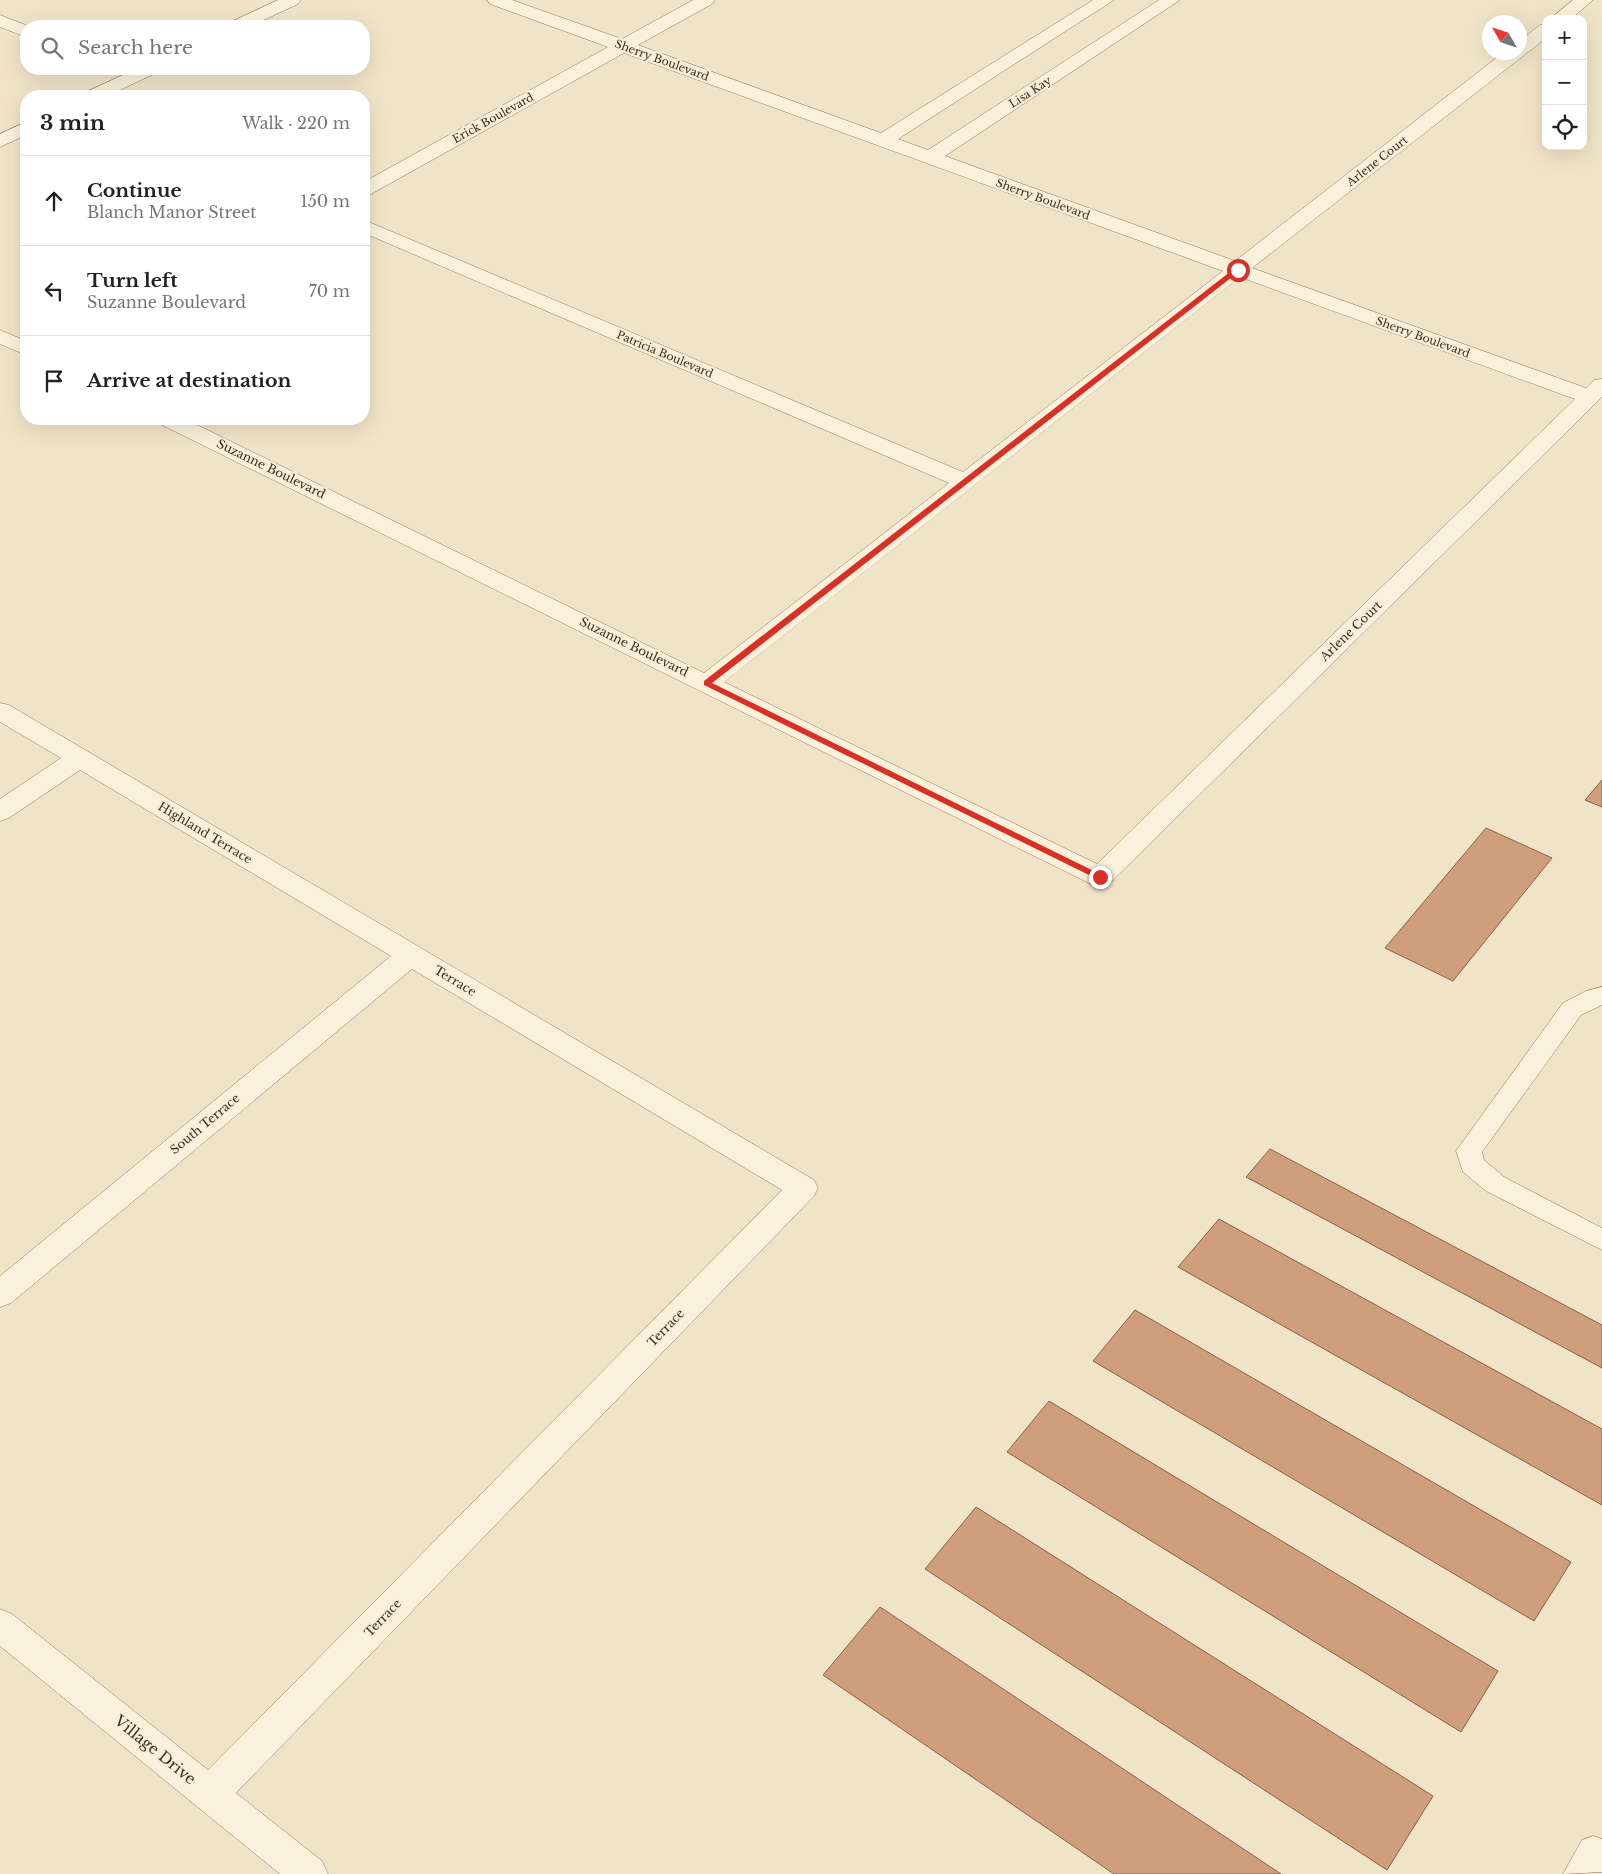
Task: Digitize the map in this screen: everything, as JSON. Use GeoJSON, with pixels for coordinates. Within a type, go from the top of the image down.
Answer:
{"type":"FeatureCollection","features":[{"type":"Feature","properties":{"kind":"street"},"geometry":{"type":"LineString","coordinates":[[250,20],[292,0]]}},
{"type":"Feature","properties":{"kind":"street","name":"Sherry Boulevard"},"geometry":{"type":"LineString","coordinates":[[496,0],[1238,270],[1596,391]]}},
{"type":"Feature","properties":{"kind":"street","name":"Erick Boulevard"},"geometry":{"type":"LineString","coordinates":[[370,187],[706,0]]}},
{"type":"Feature","properties":{"kind":"street","name":"Lisa Kay"},"geometry":{"type":"LineString","coordinates":[[929,158],[1171,0]]}},
{"type":"Feature","properties":{"kind":"street"},"geometry":{"type":"LineString","coordinates":[[1565,15],[1584,0]]}},
{"type":"Feature","properties":{"kind":"street"},"geometry":{"type":"LineString","coordinates":[[884,140],[1085,12],[1107,13],[1131,26]]}},
{"type":"Feature","properties":{"kind":"street"},"geometry":{"type":"LineString","coordinates":[[0,20],[20,29]]}},
{"type":"Feature","properties":{"kind":"street"},"geometry":{"type":"LineString","coordinates":[[1527,44],[1542,32]]}},
{"type":"Feature","properties":{"kind":"street","name":"Arlene Court"},"geometry":{"type":"LineString","coordinates":[[706,683],[1506,60]]}},
{"type":"Feature","properties":{"kind":"street"},"geometry":{"type":"LineString","coordinates":[[124,75],[131,78]]}},
{"type":"Feature","properties":{"kind":"street"},"geometry":{"type":"LineString","coordinates":[[106,90],[137,75]]}},
{"type":"Feature","properties":{"kind":"street"},"geometry":{"type":"LineString","coordinates":[[0,141],[20,131]]}},
{"type":"Feature","properties":{"kind":"street","name":"Patricia Boulevard"},"geometry":{"type":"LineString","coordinates":[[370,229],[966,482]]}},
{"type":"Feature","properties":{"kind":"street"},"geometry":{"type":"LineString","coordinates":[[0,336],[20,346]]}},
{"type":"Feature","properties":{"kind":"street","name":"Arlene Court"},"geometry":{"type":"LineString","coordinates":[[1100,877],[1596,391]]}},
{"type":"Feature","properties":{"kind":"street","name":"Suzanne Boulevard"},"geometry":{"type":"LineString","coordinates":[[180,425],[1100,877]]}},
{"type":"Feature","properties":{"kind":"street","name":"Highland Terrace"},"geometry":{"type":"LineString","coordinates":[[0,711],[410,955]]}},
{"type":"Feature","properties":{"kind":"street"},"geometry":{"type":"LineString","coordinates":[[0,812],[79,758]]}},
{"type":"Feature","properties":{"kind":"street","name":"South Terrace"},"geometry":{"type":"LineString","coordinates":[[0,1294],[410,955]]}},
{"type":"Feature","properties":{"kind":"street","name":"Terrace"},"geometry":{"type":"LineString","coordinates":[[210,1794],[803,1188],[410,955]]}},
{"type":"Feature","properties":{"kind":"street","name":"Village Drive"},"geometry":{"type":"LineString","coordinates":[[0,1625],[309,1874]]}},
{"type":"Feature","properties":{"kind":"lane"},"geometry":{"type":"LineString","coordinates":[[1602,996],[1594,997],[1572,1009],[1469,1152],[1472,1165],[1495,1184],[1602,1240]]}},
{"type":"Feature","properties":{"kind":"lane"},"geometry":{"type":"LineString","coordinates":[[1580,1874],[1593,1852],[1602,1858]]}},
{"type":"Feature","properties":{"kind":"building"},"geometry":{"type":"Polygon","coordinates":[[[1602,780],[1602,807],[1585,800],[1602,780]]]}},
{"type":"Feature","properties":{"kind":"building"},"geometry":{"type":"Polygon","coordinates":[[[1486,828],[1552,858],[1453,981],[1385,948],[1486,828]]]}},
{"type":"Feature","properties":{"kind":"building"},"geometry":{"type":"Polygon","coordinates":[[[1270,1149],[1602,1325],[1602,1368],[1246,1177],[1270,1149]]]}},
{"type":"Feature","properties":{"kind":"building"},"geometry":{"type":"Polygon","coordinates":[[[1219,1219],[1602,1429],[1602,1505],[1178,1267],[1219,1219]]]}},
{"type":"Feature","properties":{"kind":"building"},"geometry":{"type":"Polygon","coordinates":[[[1135,1310],[1571,1562],[1534,1621],[1093,1361],[1135,1310]]]}},
{"type":"Feature","properties":{"kind":"building"},"geometry":{"type":"Polygon","coordinates":[[[1049,1401],[1498,1671],[1461,1732],[1007,1452],[1049,1401]]]}},
{"type":"Feature","properties":{"kind":"building"},"geometry":{"type":"Polygon","coordinates":[[[976,1507],[1433,1796],[1387,1870],[925,1569],[976,1507]]]}},
{"type":"Feature","properties":{"kind":"building"},"geometry":{"type":"Polygon","coordinates":[[[880,1607],[1281,1874],[1114,1874],[823,1675],[880,1607]]]}},
{"type":"Feature","properties":{"kind":"route"},"geometry":{"type":"LineString","coordinates":[[1100,877],[706,683],[1238,270]]}}]}
